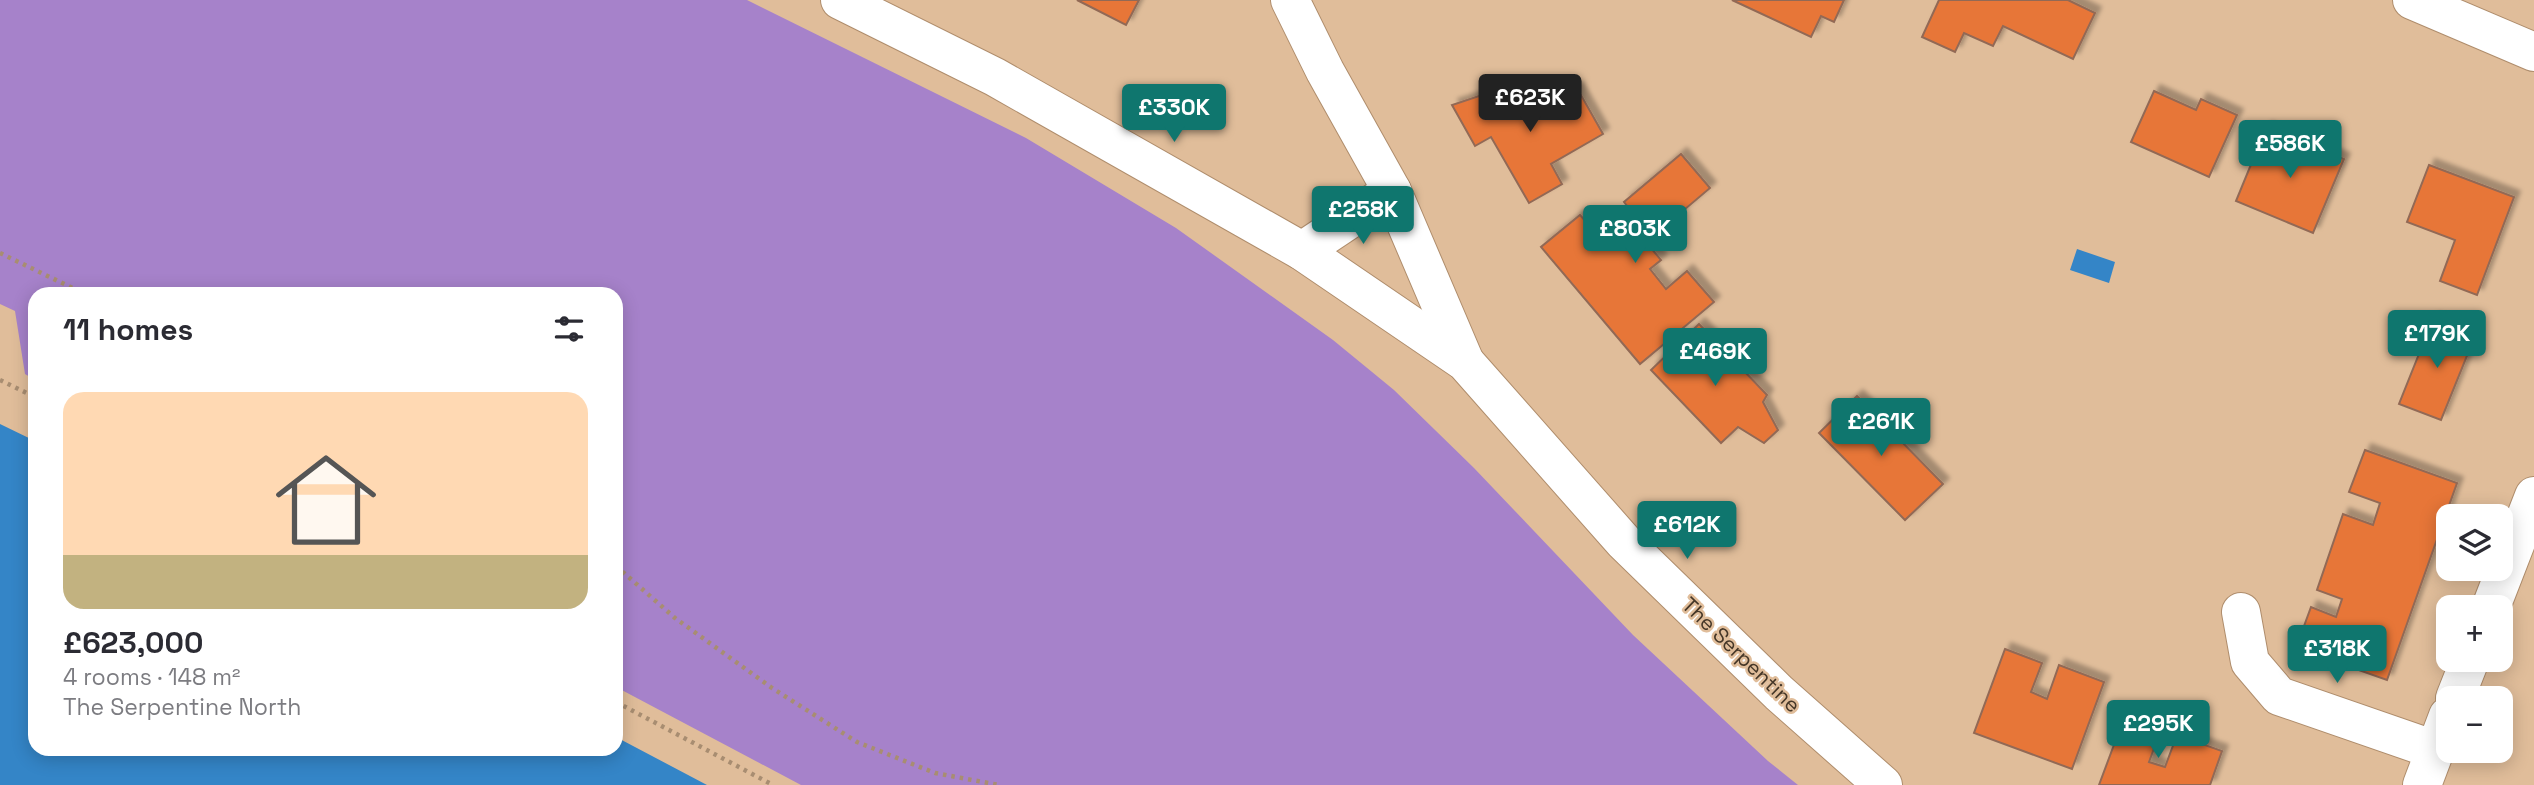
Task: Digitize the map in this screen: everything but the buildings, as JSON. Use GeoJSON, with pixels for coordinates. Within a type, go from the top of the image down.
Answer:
{"type":"FeatureCollection","features":[{"type":"Feature","properties":{"kind":"street"},"geometry":{"type":"LineString","coordinates":[[840,0],[995,77],[1302,251],[1465,362]]}},
{"type":"Feature","properties":{"kind":"street"},"geometry":{"type":"LineString","coordinates":[[1290,0],[1325,71],[1392,191],[1465,362]]}},
{"type":"Feature","properties":{"kind":"street"},"geometry":{"type":"LineString","coordinates":[[2412,0],[2534,52]]}},
{"type":"Feature","properties":{"kind":"street"},"geometry":{"type":"LineString","coordinates":[[1302,251],[1392,191]]}},
{"type":"Feature","properties":{"kind":"street","name":"The Serpentine"},"geometry":{"type":"LineString","coordinates":[[1465,362],[1624,542],[1779,693],[1884,785]]}},
{"type":"Feature","properties":{"kind":"street"},"geometry":{"type":"LineString","coordinates":[[2495,595],[2534,496]]}},
{"type":"Feature","properties":{"kind":"street"},"geometry":{"type":"LineString","coordinates":[[2241,612],[2250,662],[2279,696],[2435,750]]}},
{"type":"Feature","properties":{"kind":"path"},"geometry":{"type":"LineString","coordinates":[[0,253],[70,287]]}},
{"type":"Feature","properties":{"kind":"path"},"geometry":{"type":"LineString","coordinates":[[0,380],[28,394]]}},
{"type":"Feature","properties":{"kind":"path"},"geometry":{"type":"LineString","coordinates":[[623,572],[675,618],[772,688],[857,742],[935,773],[999,785]]}},
{"type":"Feature","properties":{"kind":"path"},"geometry":{"type":"LineString","coordinates":[[623,706],[773,785]]}},
{"type":"Feature","properties":{"kind":"shaded area"},"geometry":{"type":"Polygon","coordinates":[[[0,0],[747,0],[1026,138],[1176,228],[1333,340],[1394,390],[1474,468],[1633,635],[1768,761],[1798,785],[801,785],[623,691],[623,287],[28,287],[28,376],[25,374],[15,311],[0,304],[0,0]]]}},
{"type":"Feature","properties":{"kind":"water"},"geometry":{"type":"Polygon","coordinates":[[[2077,249],[2115,262],[2109,283],[2070,270],[2077,249]]]}},
{"type":"Feature","properties":{"kind":"water"},"geometry":{"type":"Polygon","coordinates":[[[0,424],[28,438],[28,756],[623,756],[623,741],[707,785],[0,785],[0,424]]]}}]}
